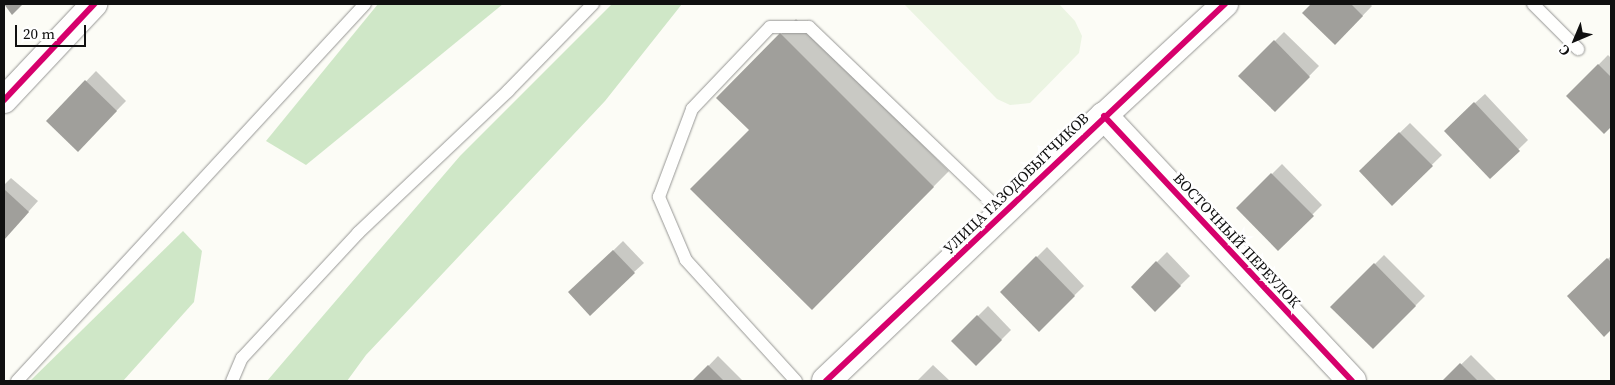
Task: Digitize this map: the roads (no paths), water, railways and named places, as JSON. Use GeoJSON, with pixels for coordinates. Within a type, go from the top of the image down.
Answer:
{"type":"FeatureCollection","features":[{"type":"Feature","properties":{"kind":"street"},"geometry":{"type":"LineString","coordinates":[[4,100],[94,4]]}},
{"type":"Feature","properties":{"kind":"street","name":"УЛИЦА ГАЗОДОБЫТЧИКОВ"},"geometry":{"type":"LineString","coordinates":[[826,381],[1104,116],[1225,4]]}},
{"type":"Feature","properties":{"kind":"street","name":"ВОСТОЧНЫЙ ПЕРЕУЛОК"},"geometry":{"type":"LineString","coordinates":[[1104,116],[1352,381]]}},
{"type":"Feature","properties":{"kind":"lane"},"geometry":{"type":"LineString","coordinates":[[16,381],[365,4]]}},
{"type":"Feature","properties":{"kind":"lane"},"geometry":{"type":"LineString","coordinates":[[232,381],[242,358],[358,233],[508,90],[593,4]]}},
{"type":"Feature","properties":{"kind":"lane"},"geometry":{"type":"LineString","coordinates":[[1533,4],[1578,49]]}},
{"type":"Feature","properties":{"kind":"lane"},"geometry":{"type":"LineString","coordinates":[[796,381],[686,260],[660,197],[692,108],[770,27],[809,27],[1003,213]]}}]}
